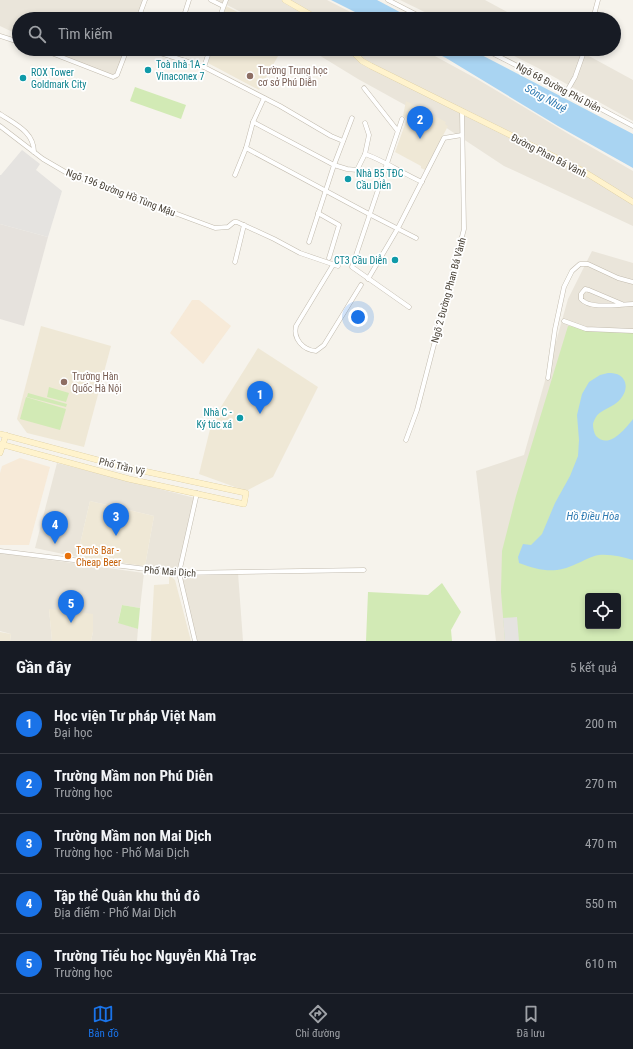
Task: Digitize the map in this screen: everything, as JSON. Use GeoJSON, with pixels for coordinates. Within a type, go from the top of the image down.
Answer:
{"type":"FeatureCollection","features":[{"type":"Feature","properties":{"kind":"main road"},"geometry":{"type":"LineString","coordinates":[[285,0],[306,12]]}},
{"type":"Feature","properties":{"kind":"main road","name":"Đường Phan Bá Vành"},"geometry":{"type":"LineString","coordinates":[[357,56],[370,66],[583,172],[633,202]]}},
{"type":"Feature","properties":{"kind":"main road"},"geometry":{"type":"LineString","coordinates":[[0,453],[3,434]]}},
{"type":"Feature","properties":{"kind":"main road","name":"Phố Trần Vỹ"},"geometry":{"type":"LineString","coordinates":[[1,444],[129,478],[244,504],[246,493],[120,466],[3,434]]}},
{"type":"Feature","properties":{"kind":"main road"},"geometry":{"type":"LineString","coordinates":[[197,493],[199,484]]}},
{"type":"Feature","properties":{"kind":"street"},"geometry":{"type":"LineString","coordinates":[[141,12],[145,0]]}},
{"type":"Feature","properties":{"kind":"street"},"geometry":{"type":"LineString","coordinates":[[185,12],[189,0]]}},
{"type":"Feature","properties":{"kind":"street"},"geometry":{"type":"LineString","coordinates":[[211,0],[224,6]]}},
{"type":"Feature","properties":{"kind":"street"},"geometry":{"type":"LineString","coordinates":[[222,12],[226,0]]}},
{"type":"Feature","properties":{"kind":"street"},"geometry":{"type":"LineString","coordinates":[[388,0],[411,12]]}},
{"type":"Feature","properties":{"kind":"street"},"geometry":{"type":"LineString","coordinates":[[595,12],[598,0]]}},
{"type":"Feature","properties":{"kind":"street"},"geometry":{"type":"LineString","coordinates":[[0,36],[12,40]]}},
{"type":"Feature","properties":{"kind":"street"},"geometry":{"type":"LineString","coordinates":[[59,56],[113,77],[117,75],[124,56]]}},
{"type":"Feature","properties":{"kind":"street"},"geometry":{"type":"LineString","coordinates":[[172,56],[204,67],[264,98],[331,136],[343,141]]}},
{"type":"Feature","properties":{"kind":"street"},"geometry":{"type":"LineString","coordinates":[[204,67],[208,56]]}},
{"type":"Feature","properties":{"kind":"street","name":"Ngõ 68 Đường Phú Diễn"},"geometry":{"type":"LineString","coordinates":[[498,56],[633,126]]}},
{"type":"Feature","properties":{"kind":"street"},"geometry":{"type":"LineString","coordinates":[[567,91],[575,77],[582,56]]}},
{"type":"Feature","properties":{"kind":"street"},"geometry":{"type":"LineString","coordinates":[[364,88],[397,130]]}},
{"type":"Feature","properties":{"kind":"street"},"geometry":{"type":"LineString","coordinates":[[235,175],[246,148],[253,122],[264,98]]}},
{"type":"Feature","properties":{"kind":"street","name":"Ngõ 2 Đường Phan Bá Vành"},"geometry":{"type":"LineString","coordinates":[[406,440],[417,410],[464,229],[462,111]]}},
{"type":"Feature","properties":{"kind":"street"},"geometry":{"type":"LineString","coordinates":[[0,114],[29,134],[34,144],[34,152]]}},
{"type":"Feature","properties":{"kind":"street"},"geometry":{"type":"LineString","coordinates":[[309,242],[334,165],[352,118]]}},
{"type":"Feature","properties":{"kind":"street"},"geometry":{"type":"LineString","coordinates":[[402,119],[397,130],[352,267],[409,307]]}},
{"type":"Feature","properties":{"kind":"street"},"geometry":{"type":"LineString","coordinates":[[253,122],[334,165],[357,170],[365,154],[369,135],[366,123]]}},
{"type":"Feature","properties":{"kind":"street","name":"Ngõ 196 Đường Hồ Tùng Mậu"},"geometry":{"type":"LineString","coordinates":[[0,126],[43,159],[68,173],[215,228],[228,227],[234,222],[244,225]]}},
{"type":"Feature","properties":{"kind":"street"},"geometry":{"type":"LineString","coordinates":[[368,279],[398,228],[444,138],[462,135]]}},
{"type":"Feature","properties":{"kind":"street"},"geometry":{"type":"LineString","coordinates":[[246,148],[416,238]]}},
{"type":"Feature","properties":{"kind":"street"},"geometry":{"type":"LineString","coordinates":[[365,154],[382,160],[386,164],[422,182]]}},
{"type":"Feature","properties":{"kind":"street"},"geometry":{"type":"LineString","coordinates":[[318,214],[340,225],[329,258]]}},
{"type":"Feature","properties":{"kind":"street"},"geometry":{"type":"LineString","coordinates":[[235,262],[244,225],[274,238],[300,253],[338,266]]}},
{"type":"Feature","properties":{"kind":"street"},"geometry":{"type":"LineString","coordinates":[[548,378],[555,329],[564,287],[572,271],[580,264],[588,264],[618,278],[633,282]]}},
{"type":"Feature","properties":{"kind":"street"},"geometry":{"type":"LineString","coordinates":[[333,265],[296,326],[296,337],[308,351],[316,351],[324,345],[361,285]]}},
{"type":"Feature","properties":{"kind":"street"},"geometry":{"type":"LineString","coordinates":[[622,304],[585,289],[581,294],[580,299],[584,303],[602,306],[633,304]]}},
{"type":"Feature","properties":{"kind":"street"},"geometry":{"type":"LineString","coordinates":[[564,321],[586,329],[633,330]]}},
{"type":"Feature","properties":{"kind":"street"},"geometry":{"type":"LineString","coordinates":[[195,641],[179,573],[197,493]]}},
{"type":"Feature","properties":{"kind":"street","name":"Phố Mai Dịch"},"geometry":{"type":"LineString","coordinates":[[0,551],[179,573],[364,570]]}},
{"type":"Feature","properties":{"kind":"shaded area"},"geometry":{"type":"Polygon","coordinates":[[[0,0],[147,0],[142,12],[12,12],[12,32],[0,26],[0,0]]]}},
{"type":"Feature","properties":{"kind":"shaded area"},"geometry":{"type":"Polygon","coordinates":[[[217,0],[327,0],[350,12],[241,12],[217,0]]]}},
{"type":"Feature","properties":{"kind":"shaded area"},"geometry":{"type":"Polygon","coordinates":[[[400,0],[485,0],[507,12],[425,12],[400,0]]]}},
{"type":"Feature","properties":{"kind":"shaded area"},"geometry":{"type":"Polygon","coordinates":[[[226,6],[238,12],[224,12],[226,6]]]}},
{"type":"Feature","properties":{"kind":"shaded area"},"geometry":{"type":"Polygon","coordinates":[[[65,56],[125,56],[117,79],[65,56]]]}},
{"type":"Feature","properties":{"kind":"shaded area","name":"Trường Trung học cơ sở Phú Diễn"},"geometry":{"type":"Polygon","coordinates":[[[210,56],[278,56],[259,90],[208,63],[210,56]]]}},
{"type":"Feature","properties":{"kind":"shaded area"},"geometry":{"type":"Polygon","coordinates":[[[320,56],[435,56],[477,79],[633,171],[633,226],[504,166],[445,127],[358,79],[320,56]]]}},
{"type":"Feature","properties":{"kind":"shaded area"},"geometry":{"type":"Polygon","coordinates":[[[514,56],[589,56],[633,80],[633,121],[514,56]]]}},
{"type":"Feature","properties":{"kind":"shaded area"},"geometry":{"type":"Polygon","coordinates":[[[406,101],[446,122],[445,124],[448,126],[425,170],[421,168],[421,166],[395,152],[407,119],[403,116],[406,101]]]}},
{"type":"Feature","properties":{"kind":"shaded area"},"geometry":{"type":"Polygon","coordinates":[[[22,150],[40,164],[36,170],[62,191],[48,237],[0,224],[0,175],[22,150]]]}},
{"type":"Feature","properties":{"kind":"shaded area"},"geometry":{"type":"Polygon","coordinates":[[[0,224],[48,237],[24,326],[0,319],[0,224]]]}},
{"type":"Feature","properties":{"kind":"shaded area"},"geometry":{"type":"Polygon","coordinates":[[[592,251],[633,263],[633,641],[496,641],[476,471],[524,455],[568,299],[592,251]]]}},
{"type":"Feature","properties":{"kind":"shaded area"},"geometry":{"type":"Polygon","coordinates":[[[192,300],[199,300],[231,326],[203,364],[170,333],[192,300]]]}},
{"type":"Feature","properties":{"kind":"shaded area","name":"Trường Hàn Quốc Hà Nội"},"geometry":{"type":"Polygon","coordinates":[[[41,326],[111,346],[84,447],[27,433],[17,419],[41,326]]]}},
{"type":"Feature","properties":{"kind":"shaded area"},"geometry":{"type":"Polygon","coordinates":[[[258,348],[318,387],[273,477],[246,491],[199,474],[212,421],[258,348]]]}},
{"type":"Feature","properties":{"kind":"shaded area"},"geometry":{"type":"Polygon","coordinates":[[[20,458],[50,467],[29,545],[0,545],[0,473],[2,466],[20,458]]]}},
{"type":"Feature","properties":{"kind":"shaded area"},"geometry":{"type":"Polygon","coordinates":[[[57,463],[195,498],[181,566],[172,570],[145,566],[154,516],[90,501],[77,557],[35,548],[57,463]]]}},
{"type":"Feature","properties":{"kind":"shaded area"},"geometry":{"type":"Polygon","coordinates":[[[90,501],[154,516],[145,566],[77,557],[90,501]]]}},
{"type":"Feature","properties":{"kind":"shaded area"},"geometry":{"type":"Polygon","coordinates":[[[0,553],[144,573],[140,608],[122,605],[118,622],[138,629],[137,641],[91,641],[93,632],[49,609],[52,641],[10,641],[11,634],[0,631],[0,553]]]}},
{"type":"Feature","properties":{"kind":"shaded area"},"geometry":{"type":"Polygon","coordinates":[[[238,573],[243,641],[197,641],[181,577],[238,573]]]}},
{"type":"Feature","properties":{"kind":"shaded area"},"geometry":{"type":"Polygon","coordinates":[[[169,575],[175,580],[191,641],[151,641],[154,585],[169,584],[169,575]]]}},
{"type":"Feature","properties":{"kind":"shaded area"},"geometry":{"type":"Polygon","coordinates":[[[49,609],[93,614],[93,632],[91,641],[52,641],[49,609]]]}},
{"type":"Feature","properties":{"kind":"shaded area"},"geometry":{"type":"Polygon","coordinates":[[[517,617],[519,641],[505,641],[503,618],[517,617]]]}},
{"type":"Feature","properties":{"kind":"shaded area"},"geometry":{"type":"Polygon","coordinates":[[[0,632],[11,634],[10,641],[0,641],[0,632]]]}},
{"type":"Feature","properties":{"kind":"green space"},"geometry":{"type":"Polygon","coordinates":[[[135,87],[186,105],[181,119],[130,101],[135,87]]]}},
{"type":"Feature","properties":{"kind":"green space"},"geometry":{"type":"Polygon","coordinates":[[[568,326],[633,330],[633,641],[505,641],[501,592],[502,551],[516,496],[568,326]]]}},
{"type":"Feature","properties":{"kind":"green space"},"geometry":{"type":"Polygon","coordinates":[[[49,387],[69,393],[66,402],[47,397],[49,387]]]}},
{"type":"Feature","properties":{"kind":"green space"},"geometry":{"type":"Polygon","coordinates":[[[28,393],[67,404],[66,407],[27,397],[28,393]]]}},
{"type":"Feature","properties":{"kind":"green space"},"geometry":{"type":"Polygon","coordinates":[[[26,397],[66,409],[60,430],[20,419],[26,397]]]}},
{"type":"Feature","properties":{"kind":"green space"},"geometry":{"type":"Polygon","coordinates":[[[442,583],[461,612],[451,630],[452,641],[366,641],[368,592],[428,595],[442,583]]]}},
{"type":"Feature","properties":{"kind":"green space"},"geometry":{"type":"Polygon","coordinates":[[[122,605],[140,608],[138,629],[118,623],[122,605]]]}},
{"type":"Feature","properties":{"kind":"water"},"geometry":{"type":"Polygon","coordinates":[[[331,0],[377,0],[400,12],[355,12],[331,0]]]}},
{"type":"Feature","properties":{"kind":"water","name":"Sông Nhuệ"},"geometry":{"type":"Polygon","coordinates":[[[442,56],[483,56],[633,134],[633,168],[558,126],[442,56]]]}},
{"type":"Feature","properties":{"kind":"water","name":"Hồ Điều Hòa"},"geometry":{"type":"Polygon","coordinates":[[[608,373],[621,376],[626,387],[618,402],[598,414],[594,421],[593,427],[596,436],[601,440],[606,441],[622,432],[633,419],[633,560],[612,555],[599,555],[590,557],[569,567],[555,570],[534,568],[519,563],[518,557],[523,544],[531,545],[542,534],[578,456],[579,440],[577,415],[582,394],[589,382],[600,375],[608,373]]]}},
{"type":"Feature","properties":{"kind":"place","name":"Toà nhà 1A - Vinaconex 7"},"geometry":{"type":"Point","coordinates":[148,70]}},
{"type":"Feature","properties":{"kind":"place","name":"Trường Trung học cơ sở Phú Diễn"},"geometry":{"type":"Point","coordinates":[250,76]}},
{"type":"Feature","properties":{"kind":"place","name":"ROX Tower Goldmark City"},"geometry":{"type":"Point","coordinates":[23,78]}},
{"type":"Feature","properties":{"kind":"place","name":"Trường Mầm non Phú Diễn"},"geometry":{"type":"Point","coordinates":[420,139]}},
{"type":"Feature","properties":{"kind":"place","name":"Nhà B5 TĐC Cầu Diễn"},"geometry":{"type":"Point","coordinates":[348,179]}},
{"type":"Feature","properties":{"kind":"place","name":"CT3 Cầu Diễn"},"geometry":{"type":"Point","coordinates":[395,260]}},
{"type":"Feature","properties":{"kind":"place","name":"Trường Hàn Quốc Hà Nội"},"geometry":{"type":"Point","coordinates":[64,382]}},
{"type":"Feature","properties":{"kind":"place","name":"Học viện Tư pháp Việt Nam"},"geometry":{"type":"Point","coordinates":[260,414]}},
{"type":"Feature","properties":{"kind":"place","name":"Nhà C - Ký túc xá"},"geometry":{"type":"Point","coordinates":[240,418]}},
{"type":"Feature","properties":{"kind":"place","name":"Trường Mầm non Mai Dịch"},"geometry":{"type":"Point","coordinates":[116,536]}},
{"type":"Feature","properties":{"kind":"place","name":"Tập thể Quân khu thủ đô"},"geometry":{"type":"Point","coordinates":[55,544]}},
{"type":"Feature","properties":{"kind":"place","name":"Tom's Bar - Cheap Beer"},"geometry":{"type":"Point","coordinates":[68,556]}},
{"type":"Feature","properties":{"kind":"place","name":"Trường Tiểu học Nguyễn Khả Trạc"},"geometry":{"type":"Point","coordinates":[71,623]}}]}
